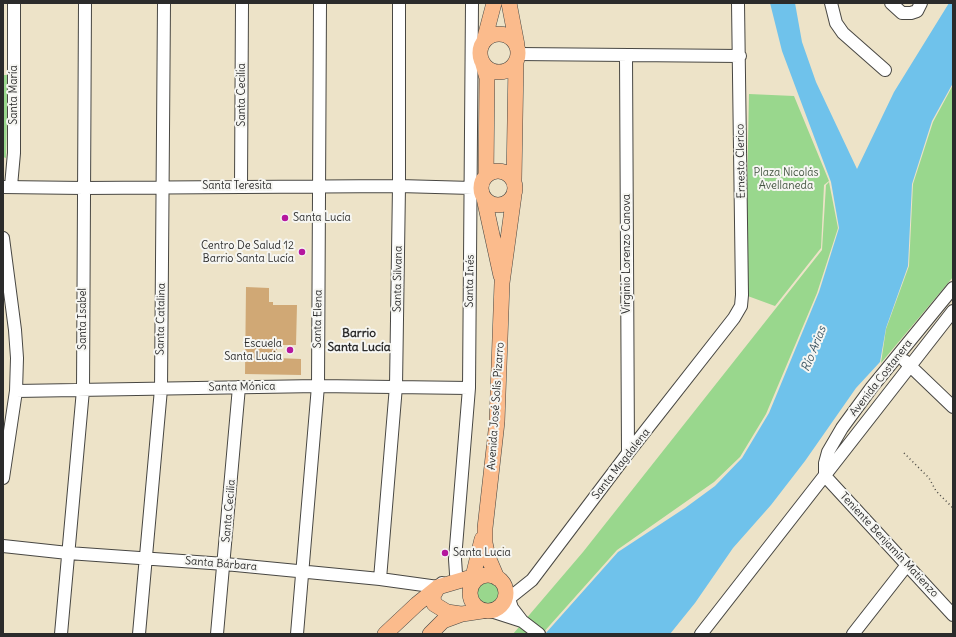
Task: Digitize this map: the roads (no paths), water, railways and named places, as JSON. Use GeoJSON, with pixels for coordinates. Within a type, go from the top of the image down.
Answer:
{"type":"FeatureCollection","features":[{"type":"Feature","properties":{"kind":"main road"},"geometry":{"type":"LineString","coordinates":[[479,53],[489,36],[501,33],[508,35],[517,53],[507,70],[496,72],[490,70],[479,53],[494,3]]}},
{"type":"Feature","properties":{"kind":"main road","name":"Avenida José Solís Pizarro"},"geometry":{"type":"LineString","coordinates":[[498,599],[485,543],[485,528],[497,422],[502,283],[514,188],[517,53],[509,3]]}},
{"type":"Feature","properties":{"kind":"main road","name":"Avenida José Solís Pizarro"},"geometry":{"type":"LineString","coordinates":[[479,53],[488,78],[481,186],[502,283]]}},
{"type":"Feature","properties":{"kind":"main road"},"geometry":{"type":"LineString","coordinates":[[495,171],[501,171],[511,176],[514,188],[505,203],[500,205],[488,202],[481,186],[495,171]]}},
{"type":"Feature","properties":{"kind":"main road","name":"Avenida José Solís Pizarro"},"geometry":{"type":"LineString","coordinates":[[472,580],[485,528]]}},
{"type":"Feature","properties":{"kind":"main road"},"geometry":{"type":"LineString","coordinates":[[385,634],[417,604],[438,587],[489,575],[498,599]]}},
{"type":"Feature","properties":{"kind":"main road"},"geometry":{"type":"LineString","coordinates":[[472,580],[470,593],[471,601],[475,607],[498,599]]}},
{"type":"Feature","properties":{"kind":"main road"},"geometry":{"type":"LineString","coordinates":[[438,587],[434,596],[434,604],[447,612],[462,614]]}},
{"type":"Feature","properties":{"kind":"main road"},"geometry":{"type":"LineString","coordinates":[[432,631],[443,621],[498,599]]}},
{"type":"Feature","properties":{"kind":"main road"},"geometry":{"type":"LineString","coordinates":[[417,604],[428,608],[432,612],[432,631]]}},
{"type":"Feature","properties":{"kind":"street","name":"Santa María"},"geometry":{"type":"LineString","coordinates":[[7,186],[14,153],[14,3]]}},
{"type":"Feature","properties":{"kind":"street","name":"Santa Isabel"},"geometry":{"type":"LineString","coordinates":[[61,634],[83,390],[85,3]]}},
{"type":"Feature","properties":{"kind":"street","name":"Santa Catalina"},"geometry":{"type":"LineString","coordinates":[[139,634],[161,389],[164,3]]}},
{"type":"Feature","properties":{"kind":"street","name":"Santa Cecilia"},"geometry":{"type":"LineString","coordinates":[[241,186],[242,3]]}},
{"type":"Feature","properties":{"kind":"street","name":"Santa Elena"},"geometry":{"type":"LineString","coordinates":[[297,634],[318,386],[320,3]]}},
{"type":"Feature","properties":{"kind":"street","name":"Santa Silvana"},"geometry":{"type":"LineString","coordinates":[[380,579],[396,386],[399,186],[399,3]]}},
{"type":"Feature","properties":{"kind":"street"},"geometry":{"type":"LineString","coordinates":[[472,3],[479,53]]}},
{"type":"Feature","properties":{"kind":"street","name":"Ernesto Clerico"},"geometry":{"type":"LineString","coordinates":[[734,318],[741,306],[742,295],[740,56],[738,3]]}},
{"type":"Feature","properties":{"kind":"street"},"geometry":{"type":"LineString","coordinates":[[831,3],[836,23],[843,33],[886,70]]}},
{"type":"Feature","properties":{"kind":"street"},"geometry":{"type":"LineString","coordinates":[[891,3],[902,13],[911,13],[917,10],[921,3]]}},
{"type":"Feature","properties":{"kind":"street"},"geometry":{"type":"LineString","coordinates":[[517,53],[626,56],[740,56]]}},
{"type":"Feature","properties":{"kind":"street","name":"Virginio Lorenzo Canova"},"geometry":{"type":"LineString","coordinates":[[626,56],[628,453]]}},
{"type":"Feature","properties":{"kind":"street","name":"Santa Teresita"},"geometry":{"type":"LineString","coordinates":[[7,186],[84,188],[241,186],[481,186]]}},
{"type":"Feature","properties":{"kind":"street","name":"Santa Inés"},"geometry":{"type":"LineString","coordinates":[[472,580],[456,574],[456,559],[469,388],[481,186]]}},
{"type":"Feature","properties":{"kind":"street"},"geometry":{"type":"LineString","coordinates":[[3,238],[15,330],[17,358],[16,391],[3,478]]}},
{"type":"Feature","properties":{"kind":"street","name":"Avenida Costanera"},"geometry":{"type":"LineString","coordinates":[[824,476],[824,463],[828,452],[839,434],[872,388],[953,288]]}},
{"type":"Feature","properties":{"kind":"street","name":"Avenida Costanera"},"geometry":{"type":"LineString","coordinates":[[701,634],[953,311]]}},
{"type":"Feature","properties":{"kind":"street","name":"Santa Magdalena"},"geometry":{"type":"LineString","coordinates":[[498,599],[532,580],[628,453],[734,318]]}},
{"type":"Feature","properties":{"kind":"street"},"geometry":{"type":"LineString","coordinates":[[899,355],[953,407]]}},
{"type":"Feature","properties":{"kind":"street","name":"Santa Mónica"},"geometry":{"type":"LineString","coordinates":[[16,391],[318,386],[469,388]]}},
{"type":"Feature","properties":{"kind":"street","name":"Santa Cecilia"},"geometry":{"type":"LineString","coordinates":[[217,634],[225,564],[239,387]]}},
{"type":"Feature","properties":{"kind":"street","name":"Teniente Benjamín Matienzo"},"geometry":{"type":"LineString","coordinates":[[824,476],[953,615]]}},
{"type":"Feature","properties":{"kind":"street","name":"Santa Bárbara"},"geometry":{"type":"LineString","coordinates":[[3,546],[68,553],[225,564],[380,579],[438,587]]}},
{"type":"Feature","properties":{"kind":"street","name":"Santa Inés"},"geometry":{"type":"LineString","coordinates":[[438,587],[448,577],[456,559]]}},
{"type":"Feature","properties":{"kind":"street"},"geometry":{"type":"LineString","coordinates":[[853,634],[907,565]]}},
{"type":"Feature","properties":{"kind":"street","name":"Avenida José Solís Pizarro"},"geometry":{"type":"LineString","coordinates":[[498,599],[531,628]]}},
{"type":"Feature","properties":{"kind":"street","name":"Avenida José Solís Pizarro"},"geometry":{"type":"LineString","coordinates":[[498,599],[512,608],[531,628]]}},
{"type":"Feature","properties":{"kind":"water","name":"Río Arias"},"geometry":{"type":"Polygon","coordinates":[[[770,3],[795,3],[802,42],[816,82],[857,169],[894,92],[949,3],[953,3],[953,83],[932,121],[912,184],[908,266],[886,328],[880,362],[856,388],[805,461],[771,505],[733,548],[695,603],[670,634],[545,634],[618,552],[685,508],[715,486],[742,458],[769,413],[819,292],[839,228],[831,182],[782,51],[770,3]]]}},
{"type":"Feature","properties":{"kind":"place","name":"Santa Lucía"},"geometry":{"type":"Point","coordinates":[285,218]}},
{"type":"Feature","properties":{"kind":"place","name":"Centro De Salud 12 Barrio Santa Lucía"},"geometry":{"type":"Point","coordinates":[302,252]}},
{"type":"Feature","properties":{"kind":"place","name":"Escuela Santa Lucia"},"geometry":{"type":"Point","coordinates":[290,350]}},
{"type":"Feature","properties":{"kind":"place","name":"Santa Lucia"},"geometry":{"type":"Point","coordinates":[445,553]}},
{"type":"Feature","properties":{"kind":"district","name":"Barrio Santa Lucía"},"geometry":{"type":"Point","coordinates":[359,341]}},
{"type":"Feature","properties":{"kind":"park label","name":"Plaza Nicolás Avellaneda"},"geometry":{"type":"Point","coordinates":[786,179]}}]}
